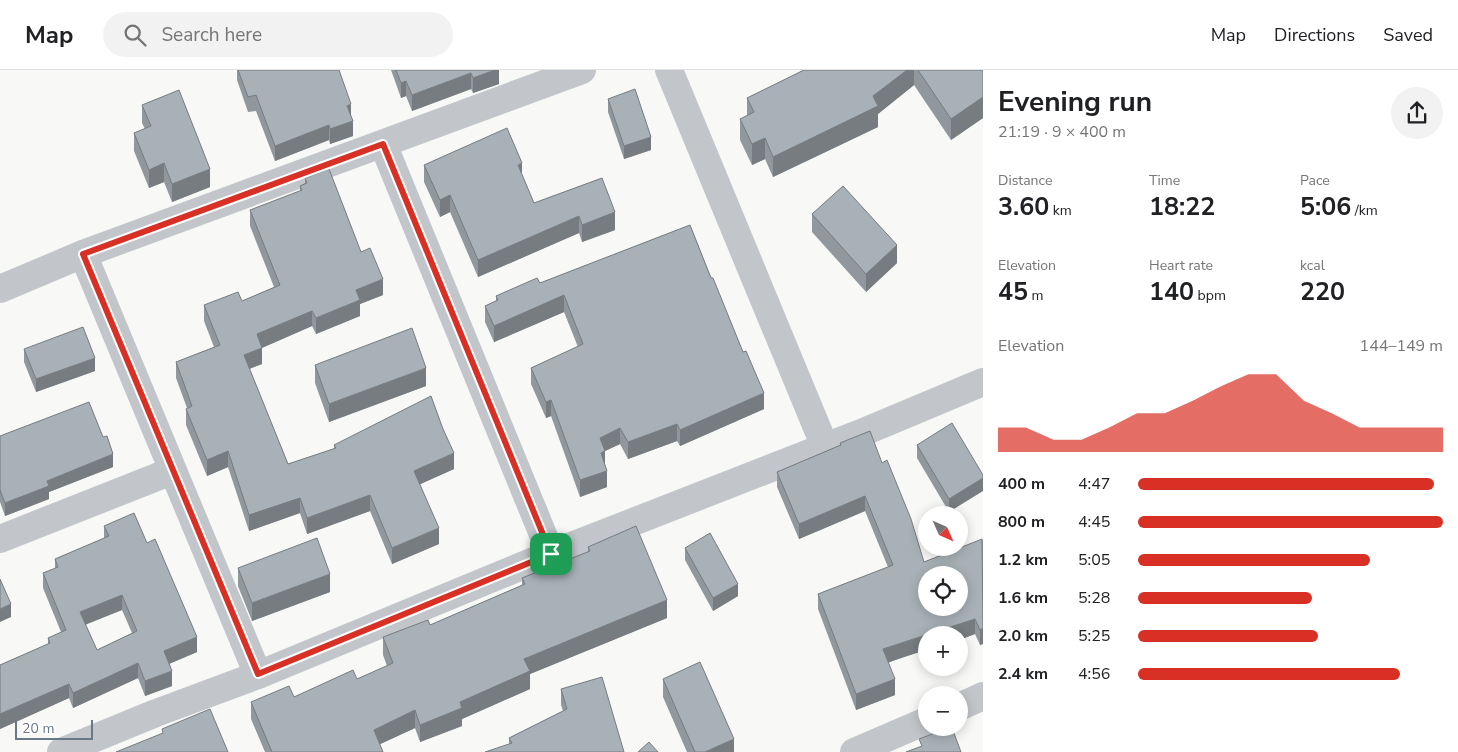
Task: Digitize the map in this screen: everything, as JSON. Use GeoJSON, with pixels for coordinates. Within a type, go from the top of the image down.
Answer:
{"type":"FeatureCollection","features":[{"type":"Feature","properties":{"kind":"street"},"geometry":{"type":"LineString","coordinates":[[0,290],[83,254],[582,70]]}},
{"type":"Feature","properties":{"kind":"street"},"geometry":{"type":"LineString","coordinates":[[670,70],[825,447]]}},
{"type":"Feature","properties":{"kind":"street"},"geometry":{"type":"LineString","coordinates":[[383,144],[551,554]]}},
{"type":"Feature","properties":{"kind":"street"},"geometry":{"type":"LineString","coordinates":[[83,254],[258,674]]}},
{"type":"Feature","properties":{"kind":"street"},"geometry":{"type":"LineString","coordinates":[[61,752],[983,382]]}},
{"type":"Feature","properties":{"kind":"street"},"geometry":{"type":"LineString","coordinates":[[0,539],[172,471]]}},
{"type":"Feature","properties":{"kind":"street"},"geometry":{"type":"LineString","coordinates":[[854,752],[918,724]]}},
{"type":"Feature","properties":{"kind":"building"},"geometry":{"type":"Polygon","coordinates":[[[238,70],[339,70],[351,104],[347,106],[353,121],[330,129],[329,125],[275,146],[256,95],[248,97],[238,70]]]}},
{"type":"Feature","properties":{"kind":"building"},"geometry":{"type":"Polygon","coordinates":[[[396,70],[495,70],[473,78],[471,73],[412,95],[406,81],[401,83],[396,70]]]}},
{"type":"Feature","properties":{"kind":"building"},"geometry":{"type":"Polygon","coordinates":[[[804,70],[907,70],[873,96],[878,106],[773,157],[765,138],[752,144],[740,119],[754,112],[747,98],[804,70]]]}},
{"type":"Feature","properties":{"kind":"building"},"geometry":{"type":"Polygon","coordinates":[[[918,70],[983,70],[983,97],[951,119],[918,70]]]}},
{"type":"Feature","properties":{"kind":"building"},"geometry":{"type":"Polygon","coordinates":[[[635,89],[651,137],[624,146],[608,99],[635,89]]]}},
{"type":"Feature","properties":{"kind":"building"},"geometry":{"type":"Polygon","coordinates":[[[179,90],[210,169],[172,184],[164,163],[149,170],[134,133],[151,126],[142,105],[179,90]]]}},
{"type":"Feature","properties":{"kind":"building"},"geometry":{"type":"Polygon","coordinates":[[[507,128],[522,163],[518,165],[534,203],[602,178],[615,212],[582,225],[579,216],[478,260],[450,195],[440,200],[424,165],[507,128]]]}},
{"type":"Feature","properties":{"kind":"building"},"geometry":{"type":"Polygon","coordinates":[[[329,169],[361,252],[370,248],[383,279],[356,290],[360,300],[316,318],[312,311],[257,334],[262,348],[244,355],[288,464],[336,448],[334,445],[431,396],[454,453],[414,471],[439,528],[392,548],[370,495],[307,518],[300,498],[249,515],[228,451],[207,460],[186,409],[192,406],[176,362],[220,345],[204,305],[238,292],[242,301],[280,285],[250,210],[302,190],[300,186],[307,183],[305,178],[329,169]]]}},
{"type":"Feature","properties":{"kind":"building"},"geometry":{"type":"Polygon","coordinates":[[[843,186],[897,245],[866,274],[812,214],[843,186]]]}},
{"type":"Feature","properties":{"kind":"building"},"geometry":{"type":"Polygon","coordinates":[[[690,225],[743,352],[746,351],[764,393],[680,430],[677,424],[628,442],[620,428],[600,438],[605,451],[601,453],[607,471],[580,480],[551,400],[546,402],[531,368],[583,344],[564,295],[494,326],[485,306],[498,300],[496,296],[537,278],[540,283],[690,225]]]}},
{"type":"Feature","properties":{"kind":"building"},"geometry":{"type":"Polygon","coordinates":[[[83,327],[95,358],[36,379],[24,349],[83,327]]]}},
{"type":"Feature","properties":{"kind":"building"},"geometry":{"type":"Polygon","coordinates":[[[412,328],[426,368],[329,404],[315,365],[412,328]]]}},
{"type":"Feature","properties":{"kind":"building"},"geometry":{"type":"Polygon","coordinates":[[[89,402],[103,437],[107,436],[113,454],[47,481],[49,486],[5,503],[0,490],[0,436],[89,402]]]}},
{"type":"Feature","properties":{"kind":"building"},"geometry":{"type":"Polygon","coordinates":[[[952,423],[983,478],[949,499],[917,445],[952,423]]]}},
{"type":"Feature","properties":{"kind":"building"},"geometry":{"type":"Polygon","coordinates":[[[870,431],[882,463],[887,460],[911,519],[918,542],[918,556],[922,556],[924,562],[939,556],[968,556],[968,545],[982,539],[983,628],[980,630],[975,619],[954,626],[918,626],[918,638],[883,649],[895,679],[856,694],[818,594],[893,565],[865,496],[799,524],[777,472],[841,445],[840,443],[870,431]]]}},
{"type":"Feature","properties":{"kind":"building"},"geometry":{"type":"Polygon","coordinates":[[[134,513],[147,543],[155,539],[197,637],[164,651],[172,671],[145,681],[138,663],[73,693],[69,684],[0,714],[0,665],[50,643],[48,638],[66,630],[43,573],[58,567],[55,559],[109,536],[104,526],[134,513]],[[122,595],[80,612],[97,650],[137,631],[122,595]]]}},
{"type":"Feature","properties":{"kind":"building"},"geometry":{"type":"Polygon","coordinates":[[[636,526],[667,600],[524,659],[530,671],[460,702],[462,708],[420,725],[415,710],[374,730],[383,752],[272,752],[251,702],[289,686],[294,697],[353,670],[357,679],[393,663],[383,637],[428,620],[430,625],[525,584],[522,578],[590,551],[588,547],[636,526]]]}},
{"type":"Feature","properties":{"kind":"building"},"geometry":{"type":"Polygon","coordinates":[[[710,533],[738,584],[713,598],[685,548],[710,533]]]}},
{"type":"Feature","properties":{"kind":"building"},"geometry":{"type":"Polygon","coordinates":[[[317,538],[330,574],[252,603],[238,568],[317,538]]]}},
{"type":"Feature","properties":{"kind":"building"},"geometry":{"type":"Polygon","coordinates":[[[0,579],[11,604],[0,609],[0,579]]]}},
{"type":"Feature","properties":{"kind":"building"},"geometry":{"type":"Polygon","coordinates":[[[700,662],[734,739],[705,752],[695,752],[663,679],[700,662]]]}},
{"type":"Feature","properties":{"kind":"building"},"geometry":{"type":"Polygon","coordinates":[[[602,677],[624,752],[485,752],[512,743],[509,738],[567,709],[561,689],[602,677]]]}},
{"type":"Feature","properties":{"kind":"building"},"geometry":{"type":"Polygon","coordinates":[[[210,709],[228,752],[116,752],[163,733],[162,729],[210,709]]]}},
{"type":"Feature","properties":{"kind":"building"},"geometry":{"type":"Polygon","coordinates":[[[927,736],[955,736],[961,752],[906,752],[922,746],[919,739],[927,736]]]}},
{"type":"Feature","properties":{"kind":"building"},"geometry":{"type":"Polygon","coordinates":[[[649,742],[658,752],[638,752],[649,742]]]}},
{"type":"Feature","properties":{"kind":"route"},"geometry":{"type":"LineString","coordinates":[[383,144],[551,554],[258,674],[83,254],[383,144]]}}]}
